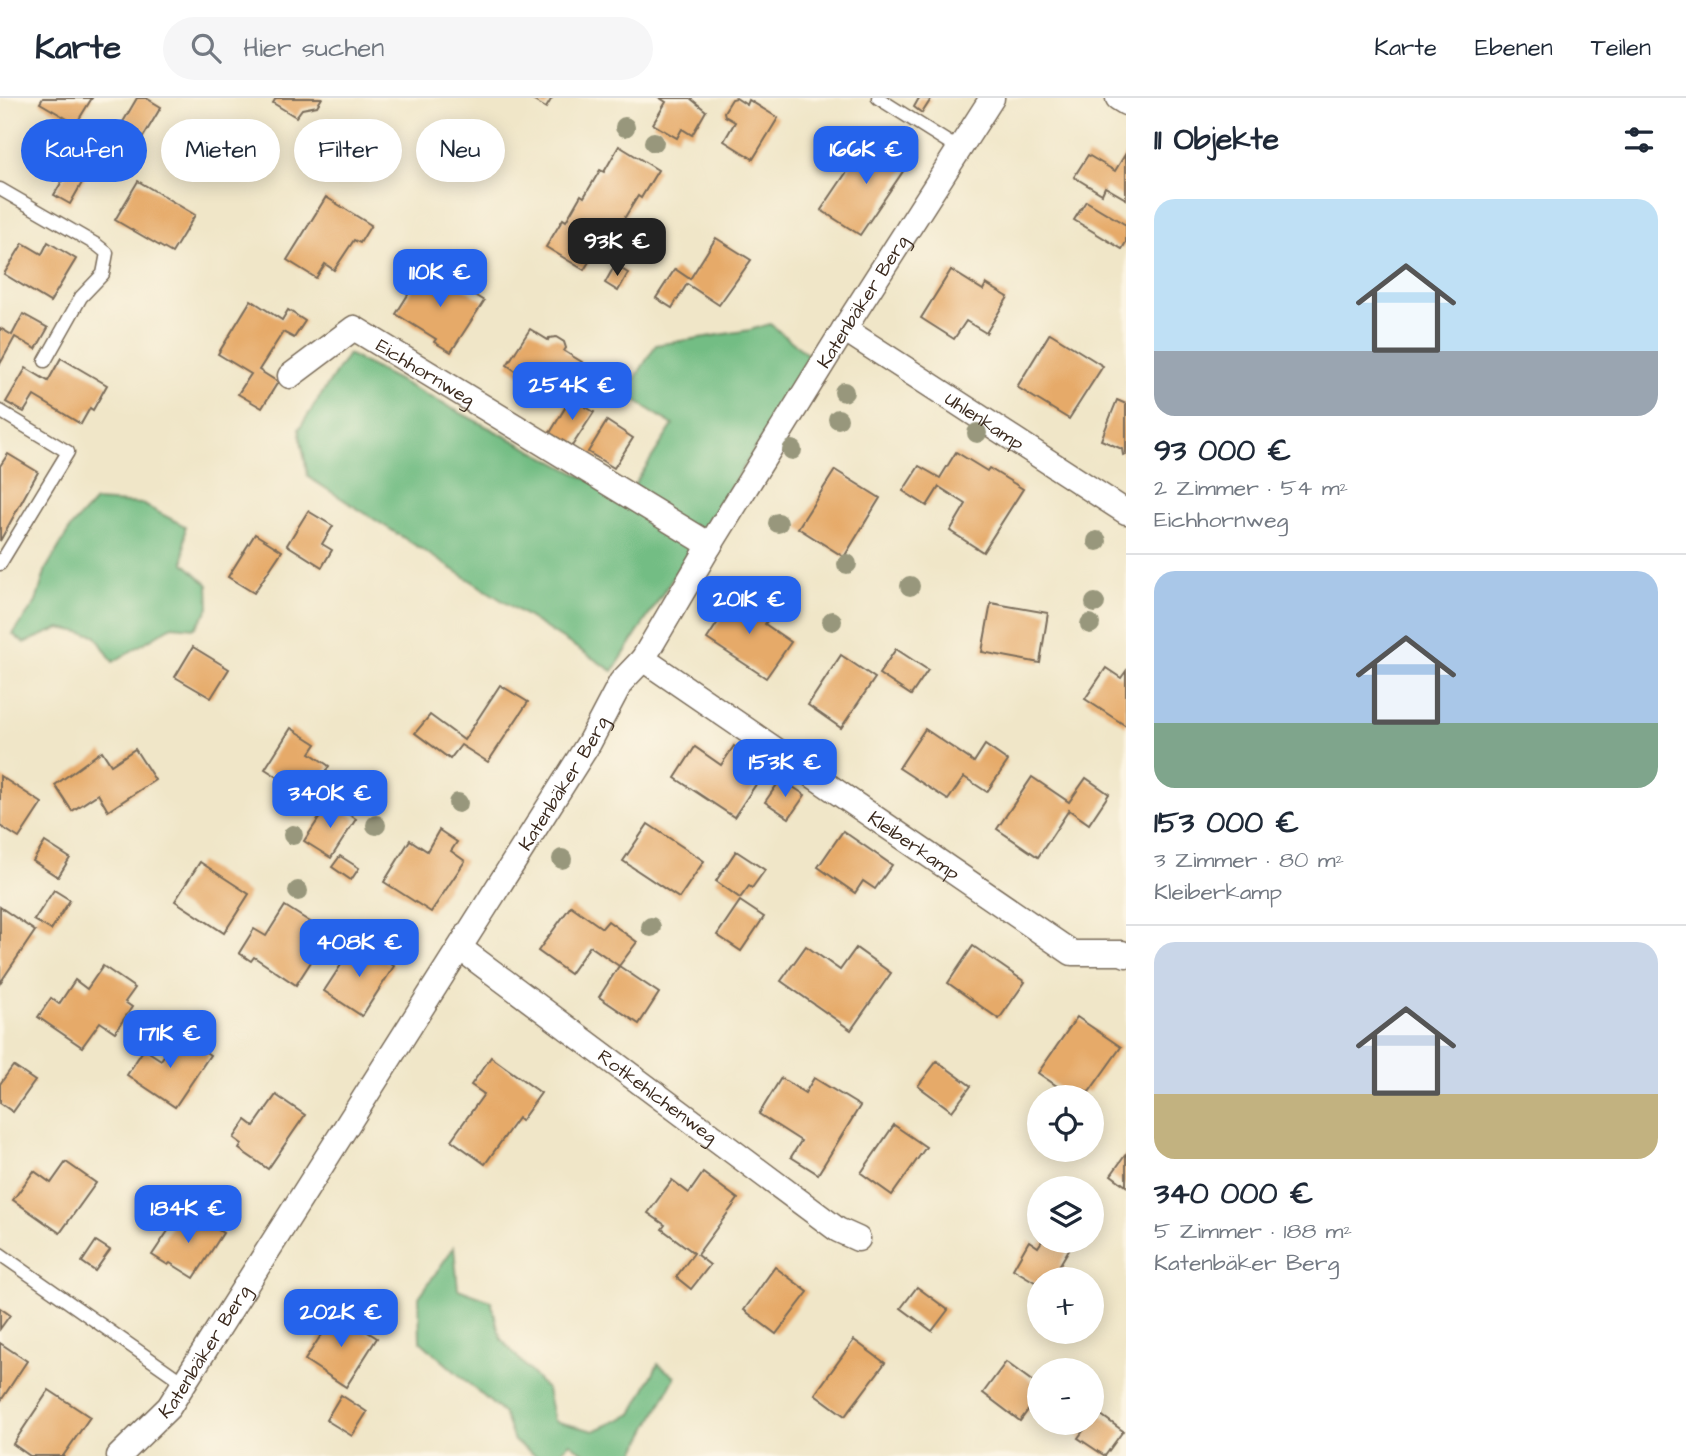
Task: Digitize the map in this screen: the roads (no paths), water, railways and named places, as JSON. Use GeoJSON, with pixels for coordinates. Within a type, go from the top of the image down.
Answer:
{"type":"FeatureCollection","features":[{"type":"Feature","properties":{"kind":"street","name":"Katenbäker Berg"},"geometry":{"type":"LineString","coordinates":[[119,1456],[169,1407],[589,743],[621,682],[643,659],[844,329],[992,98]]}},
{"type":"Feature","properties":{"kind":"street"},"geometry":{"type":"LineString","coordinates":[[1118,98],[1126,103]]}},
{"type":"Feature","properties":{"kind":"street","name":"Eichhornweg"},"geometry":{"type":"LineString","coordinates":[[290,376],[354,328],[710,545]]}},
{"type":"Feature","properties":{"kind":"street","name":"Uhlenkamp"},"geometry":{"type":"LineString","coordinates":[[844,329],[1126,512]]}},
{"type":"Feature","properties":{"kind":"street","name":"Kleiberkamp"},"geometry":{"type":"LineString","coordinates":[[643,659],[1072,953],[1122,953],[1126,956]]}},
{"type":"Feature","properties":{"kind":"street","name":"Rotkehlchenweg"},"geometry":{"type":"LineString","coordinates":[[460,948],[838,1230],[858,1239]]}},
{"type":"Feature","properties":{"kind":"lane"},"geometry":{"type":"LineString","coordinates":[[878,98],[959,149]]}},
{"type":"Feature","properties":{"kind":"lane"},"geometry":{"type":"LineString","coordinates":[[0,189],[107,253],[103,274],[81,297],[46,361]]}},
{"type":"Feature","properties":{"kind":"lane"},"geometry":{"type":"LineString","coordinates":[[0,411],[68,452],[0,564]]}},
{"type":"Feature","properties":{"kind":"lane"},"geometry":{"type":"LineString","coordinates":[[0,1254],[184,1383]]}}]}
